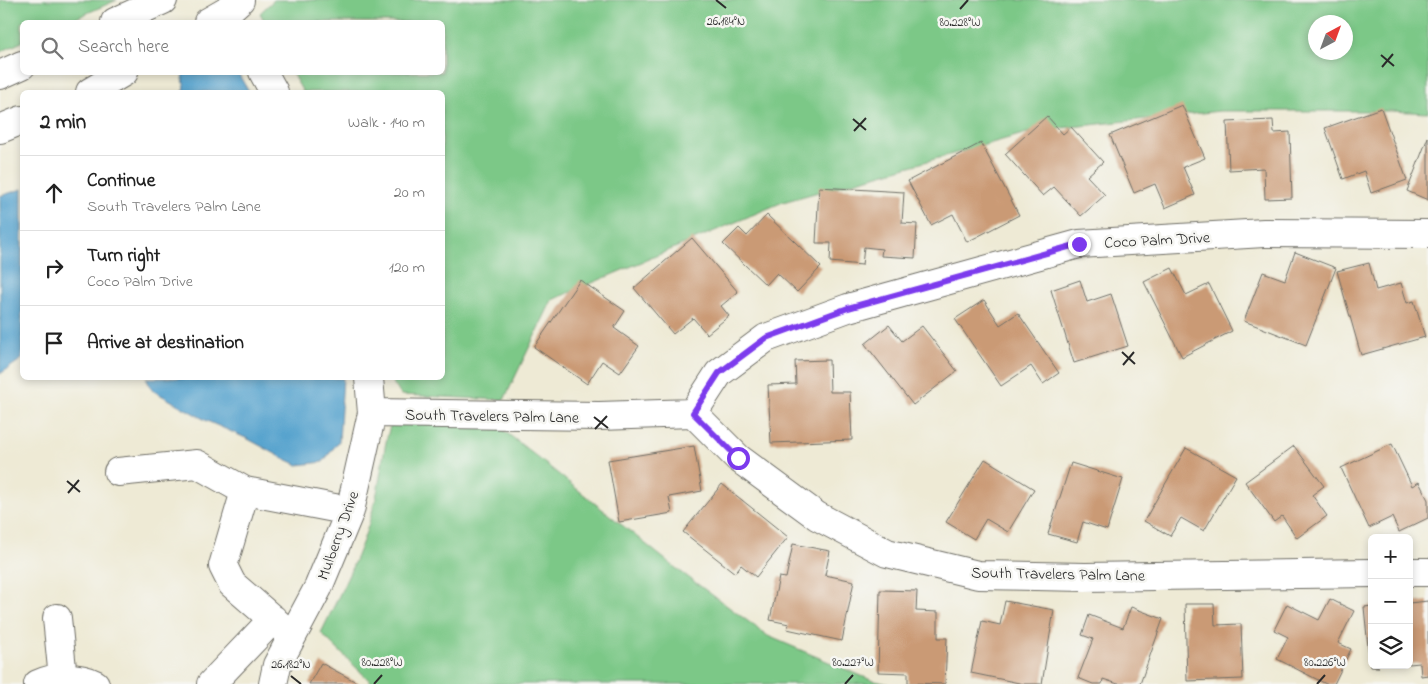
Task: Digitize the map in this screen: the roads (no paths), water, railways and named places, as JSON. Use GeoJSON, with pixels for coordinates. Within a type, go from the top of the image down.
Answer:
{"type":"FeatureCollection","features":[{"type":"Feature","properties":{"kind":"street"},"geometry":{"type":"LineString","coordinates":[[118,20],[163,0]]}},
{"type":"Feature","properties":{"kind":"street"},"geometry":{"type":"LineString","coordinates":[[0,75],[20,66]]}},
{"type":"Feature","properties":{"kind":"street"},"geometry":{"type":"LineString","coordinates":[[93,90],[119,75]]}},
{"type":"Feature","properties":{"kind":"street"},"geometry":{"type":"LineString","coordinates":[[265,75],[273,90]]}},
{"type":"Feature","properties":{"kind":"street"},"geometry":{"type":"LineString","coordinates":[[0,129],[20,121]]}},
{"type":"Feature","properties":{"kind":"street","name":"Coco Palm Drive"},"geometry":{"type":"LineString","coordinates":[[693,413],[719,373],[766,338],[848,308],[1079,244],[1264,233],[1428,234]]}},
{"type":"Feature","properties":{"kind":"street","name":"Mulberry Drive"},"geometry":{"type":"LineString","coordinates":[[273,684],[282,628],[318,588],[350,511],[372,413],[369,380]]}},
{"type":"Feature","properties":{"kind":"street","name":"South Travelers Palm Lane"},"geometry":{"type":"LineString","coordinates":[[372,413],[599,416],[693,413],[738,458],[817,516],[887,553],[978,575],[1085,577],[1368,573]]}},
{"type":"Feature","properties":{"kind":"street"},"geometry":{"type":"LineString","coordinates":[[118,472],[197,464],[245,491],[350,511]]}},
{"type":"Feature","properties":{"kind":"street"},"geometry":{"type":"LineString","coordinates":[[211,684],[282,628],[232,584],[223,566],[245,491]]}},
{"type":"Feature","properties":{"kind":"street"},"geometry":{"type":"LineString","coordinates":[[1413,572],[1428,572]]}},
{"type":"Feature","properties":{"kind":"street"},"geometry":{"type":"LineString","coordinates":[[57,618],[50,682],[85,678],[95,684]]}},
{"type":"Feature","properties":{"kind":"water"},"geometry":{"type":"Polygon","coordinates":[[[182,75],[239,75],[248,90],[184,90],[182,75]]]}},
{"type":"Feature","properties":{"kind":"water"},"geometry":{"type":"Polygon","coordinates":[[[20,190],[20,360],[0,374],[0,196],[20,190]]]}},
{"type":"Feature","properties":{"kind":"water"},"geometry":{"type":"Polygon","coordinates":[[[147,380],[343,380],[339,441],[323,462],[298,465],[248,439],[207,421],[152,390],[147,380]]]}}]}
